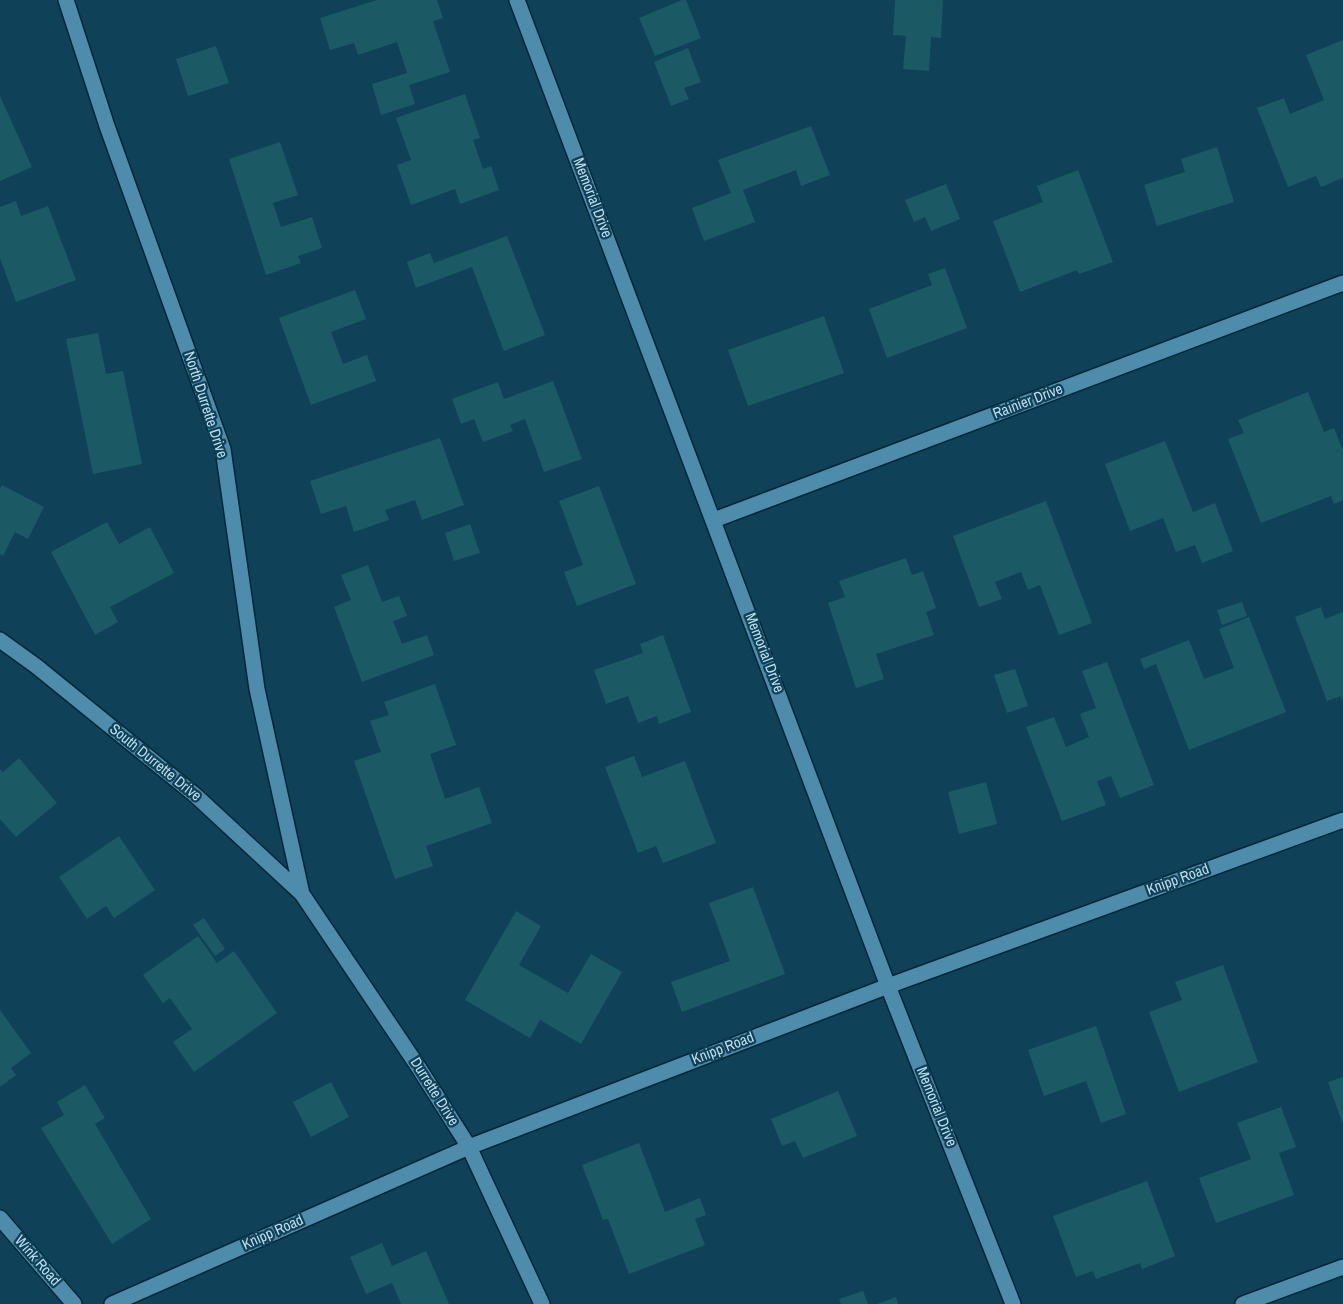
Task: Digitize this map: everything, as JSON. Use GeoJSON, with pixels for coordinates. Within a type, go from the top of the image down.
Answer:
{"type":"FeatureCollection","features":[{"type":"Feature","properties":{"kind":"street","name":"North Durrette Drive"},"geometry":{"type":"LineString","coordinates":[[66,0],[107,126],[223,449],[257,689],[302,894]]}},
{"type":"Feature","properties":{"kind":"street","name":"Memorial Drive"},"geometry":{"type":"LineString","coordinates":[[517,0],[888,986],[1013,1304]]}},
{"type":"Feature","properties":{"kind":"street","name":"Rainier Drive"},"geometry":{"type":"LineString","coordinates":[[714,520],[1343,283]]}},
{"type":"Feature","properties":{"kind":"street","name":"South Durrette Drive"},"geometry":{"type":"LineString","coordinates":[[0,640],[36,666],[195,795],[302,894]]}},
{"type":"Feature","properties":{"kind":"street","name":"Knipp Road"},"geometry":{"type":"LineString","coordinates":[[112,1304],[469,1147],[888,986],[1343,819]]}},
{"type":"Feature","properties":{"kind":"street","name":"Durrette Drive"},"geometry":{"type":"LineString","coordinates":[[302,894],[469,1147],[542,1304]]}},
{"type":"Feature","properties":{"kind":"street","name":"Wink Road"},"geometry":{"type":"LineString","coordinates":[[0,1218],[74,1304]]}},
{"type":"Feature","properties":{"kind":"street"},"geometry":{"type":"LineString","coordinates":[[1243,1304],[1343,1267]]}},
{"type":"Feature","properties":{"kind":"building"},"geometry":{"type":"Polygon","coordinates":[[[377,0],[437,0],[443,18],[433,21],[450,72],[409,85],[415,104],[381,115],[372,84],[407,73],[397,42],[358,55],[354,43],[330,50],[320,18],[377,0]]]}},
{"type":"Feature","properties":{"kind":"building"},"geometry":{"type":"Polygon","coordinates":[[[686,0],[701,38],[655,56],[639,18],[686,0]]]}},
{"type":"Feature","properties":{"kind":"building"},"geometry":{"type":"Polygon","coordinates":[[[895,0],[943,0],[941,38],[931,37],[929,71],[903,69],[906,36],[893,35],[895,0]]]}},
{"type":"Feature","properties":{"kind":"building"},"geometry":{"type":"Polygon","coordinates":[[[1343,40],[1343,178],[1321,187],[1316,176],[1288,187],[1257,108],[1284,98],[1290,114],[1324,100],[1306,55],[1343,40]]]}},
{"type":"Feature","properties":{"kind":"building"},"geometry":{"type":"Polygon","coordinates":[[[216,46],[229,83],[188,96],[176,59],[216,46]]]}},
{"type":"Feature","properties":{"kind":"building"},"geometry":{"type":"Polygon","coordinates":[[[688,48],[701,82],[684,88],[689,99],[671,106],[654,62],[688,48]]]}},
{"type":"Feature","properties":{"kind":"building"},"geometry":{"type":"Polygon","coordinates":[[[465,94],[480,138],[473,140],[483,169],[491,166],[499,190],[460,204],[455,189],[411,205],[397,165],[411,160],[396,118],[465,94]]]}},
{"type":"Feature","properties":{"kind":"building"},"geometry":{"type":"Polygon","coordinates":[[[0,96],[32,167],[0,181],[0,96]]]}},
{"type":"Feature","properties":{"kind":"building"},"geometry":{"type":"Polygon","coordinates":[[[811,126],[830,175],[801,186],[796,170],[743,190],[755,222],[704,241],[692,208],[731,193],[718,160],[811,126]]]}},
{"type":"Feature","properties":{"kind":"building"},"geometry":{"type":"Polygon","coordinates":[[[280,142],[298,195],[273,203],[281,227],[312,217],[322,248],[298,256],[301,263],[266,275],[229,159],[280,142]]]}},
{"type":"Feature","properties":{"kind":"building"},"geometry":{"type":"Polygon","coordinates":[[[1217,147],[1234,202],[1157,226],[1144,185],[1185,172],[1181,159],[1217,147]]]}},
{"type":"Feature","properties":{"kind":"building"},"geometry":{"type":"Polygon","coordinates":[[[1078,170],[1113,262],[1079,274],[1077,270],[1020,292],[993,221],[1043,202],[1037,186],[1078,170]]]}},
{"type":"Feature","properties":{"kind":"building"},"geometry":{"type":"Polygon","coordinates":[[[946,184],[960,219],[931,231],[925,217],[914,222],[905,200],[946,184]]]}},
{"type":"Feature","properties":{"kind":"building"},"geometry":{"type":"Polygon","coordinates":[[[16,201],[21,216],[48,206],[76,280],[16,302],[0,258],[0,207],[16,201]]]}},
{"type":"Feature","properties":{"kind":"building"},"geometry":{"type":"Polygon","coordinates":[[[507,236],[545,335],[504,351],[472,267],[416,288],[407,262],[430,253],[434,263],[507,236]]]}},
{"type":"Feature","properties":{"kind":"building"},"geometry":{"type":"Polygon","coordinates":[[[945,268],[967,328],[887,358],[869,309],[932,285],[928,274],[945,268]]]}},
{"type":"Feature","properties":{"kind":"building"},"geometry":{"type":"Polygon","coordinates":[[[355,290],[366,319],[331,332],[343,364],[367,355],[376,381],[311,405],[279,318],[355,290]]]}},
{"type":"Feature","properties":{"kind":"building"},"geometry":{"type":"Polygon","coordinates":[[[824,316],[844,373],[748,406],[728,350],[824,316]]]}},
{"type":"Feature","properties":{"kind":"building"},"geometry":{"type":"Polygon","coordinates":[[[98,333],[106,374],[123,371],[142,464],[93,474],[66,339],[98,333]]]}},
{"type":"Feature","properties":{"kind":"building"},"geometry":{"type":"Polygon","coordinates":[[[553,381],[582,459],[544,472],[525,419],[510,425],[513,431],[483,442],[474,419],[461,424],[452,399],[498,382],[504,399],[553,381]]]}},
{"type":"Feature","properties":{"kind":"building"},"geometry":{"type":"Polygon","coordinates":[[[1308,392],[1324,432],[1334,428],[1343,451],[1343,500],[1334,504],[1331,496],[1261,523],[1228,439],[1244,433],[1238,420],[1308,392]]]}},
{"type":"Feature","properties":{"kind":"building"},"geometry":{"type":"Polygon","coordinates":[[[440,438],[464,505],[422,520],[415,500],[385,510],[389,520],[354,532],[346,506],[321,514],[310,481],[440,438]]]}},
{"type":"Feature","properties":{"kind":"building"},"geometry":{"type":"Polygon","coordinates":[[[1165,441],[1193,512],[1215,503],[1233,551],[1202,563],[1195,545],[1176,552],[1163,518],[1130,531],[1105,464],[1165,441]]]}},
{"type":"Feature","properties":{"kind":"building"},"geometry":{"type":"Polygon","coordinates":[[[2,485],[44,507],[28,539],[15,532],[3,556],[0,554],[0,489],[2,485]]]}},
{"type":"Feature","properties":{"kind":"building"},"geometry":{"type":"Polygon","coordinates":[[[599,486],[636,584],[577,606],[564,572],[583,565],[559,501],[599,486]]]}},
{"type":"Feature","properties":{"kind":"building"},"geometry":{"type":"Polygon","coordinates":[[[1046,501],[1092,623],[1059,635],[1040,585],[1028,590],[1021,572],[995,582],[1002,599],[979,607],[953,536],[1046,501]]]}},
{"type":"Feature","properties":{"kind":"building"},"geometry":{"type":"Polygon","coordinates":[[[107,522],[119,544],[150,527],[174,573],[110,607],[118,622],[95,635],[51,552],[107,522]]]}},
{"type":"Feature","properties":{"kind":"building"},"geometry":{"type":"Polygon","coordinates":[[[470,524],[480,553],[454,561],[445,533],[470,524]]]}},
{"type":"Feature","properties":{"kind":"building"},"geometry":{"type":"Polygon","coordinates":[[[906,558],[912,575],[923,571],[936,608],[926,612],[934,635],[876,654],[884,679],[856,688],[828,603],[845,597],[839,581],[906,558]]]}},
{"type":"Feature","properties":{"kind":"building"},"geometry":{"type":"Polygon","coordinates":[[[368,565],[382,602],[399,596],[407,616],[393,621],[402,644],[427,635],[434,655],[362,682],[334,607],[351,600],[341,575],[368,565]]]}},
{"type":"Feature","properties":{"kind":"building"},"geometry":{"type":"Polygon","coordinates":[[[1242,602],[1247,616],[1222,625],[1217,610],[1242,602]]]}},
{"type":"Feature","properties":{"kind":"building"},"geometry":{"type":"Polygon","coordinates":[[[1321,607],[1325,619],[1343,612],[1343,701],[1341,696],[1327,701],[1295,617],[1321,607]]]}},
{"type":"Feature","properties":{"kind":"building"},"geometry":{"type":"Polygon","coordinates":[[[1249,617],[1286,712],[1189,750],[1156,664],[1144,669],[1140,659],[1189,640],[1204,679],[1234,668],[1219,629],[1249,617]]]}},
{"type":"Feature","properties":{"kind":"building"},"geometry":{"type":"Polygon","coordinates":[[[663,635],[691,712],[659,724],[657,716],[638,723],[628,696],[606,704],[594,670],[643,653],[640,644],[663,635]]]}},
{"type":"Feature","properties":{"kind":"building"},"geometry":{"type":"Polygon","coordinates":[[[1107,662],[1154,785],[1120,798],[1111,776],[1097,781],[1106,805],[1062,821],[1026,727],[1054,717],[1066,747],[1089,737],[1080,714],[1096,708],[1082,671],[1107,662]]]}},
{"type":"Feature","properties":{"kind":"building"},"geometry":{"type":"Polygon","coordinates":[[[1015,669],[1028,706],[1007,713],[994,675],[1015,669]]]}},
{"type":"Feature","properties":{"kind":"building"},"geometry":{"type":"Polygon","coordinates":[[[435,684],[456,745],[430,754],[445,799],[479,787],[492,823],[426,846],[433,866],[395,879],[354,761],[381,752],[370,721],[389,715],[384,702],[435,684]]]}},
{"type":"Feature","properties":{"kind":"building"},"geometry":{"type":"Polygon","coordinates":[[[634,756],[642,777],[685,761],[716,843],[663,863],[656,846],[638,853],[605,767],[634,756]]]}},
{"type":"Feature","properties":{"kind":"building"},"geometry":{"type":"Polygon","coordinates":[[[19,758],[57,803],[16,837],[0,819],[0,769],[3,772],[19,758]]]}},
{"type":"Feature","properties":{"kind":"building"},"geometry":{"type":"Polygon","coordinates":[[[986,782],[997,824],[959,834],[948,792],[986,782]]]}},
{"type":"Feature","properties":{"kind":"building"},"geometry":{"type":"Polygon","coordinates":[[[119,836],[155,890],[114,918],[106,906],[87,919],[59,877],[119,836]]]}},
{"type":"Feature","properties":{"kind":"building"},"geometry":{"type":"Polygon","coordinates":[[[753,887],[785,974],[682,1012],[671,982],[730,961],[709,903],[753,887]]]}},
{"type":"Feature","properties":{"kind":"building"},"geometry":{"type":"Polygon","coordinates":[[[516,911],[541,926],[519,965],[568,993],[591,954],[622,972],[581,1044],[540,1020],[530,1038],[465,1000],[516,911]]]}},
{"type":"Feature","properties":{"kind":"building"},"geometry":{"type":"Polygon","coordinates":[[[204,918],[225,949],[215,956],[193,925],[204,918]]]}},
{"type":"Feature","properties":{"kind":"building"},"geometry":{"type":"Polygon","coordinates":[[[198,936],[217,963],[234,951],[277,1013],[194,1072],[173,1042],[192,1029],[170,998],[163,1003],[143,975],[198,936]]]}},
{"type":"Feature","properties":{"kind":"building"},"geometry":{"type":"Polygon","coordinates":[[[1223,965],[1258,1062],[1179,1092],[1149,1012],[1182,1000],[1175,982],[1223,965]]]}},
{"type":"Feature","properties":{"kind":"building"},"geometry":{"type":"Polygon","coordinates":[[[0,1010],[31,1053],[11,1068],[16,1075],[0,1087],[0,1010]]]}},
{"type":"Feature","properties":{"kind":"building"},"geometry":{"type":"Polygon","coordinates":[[[1096,1026],[1126,1114],[1101,1123],[1086,1081],[1044,1096],[1028,1050],[1096,1026]]]}},
{"type":"Feature","properties":{"kind":"building"},"geometry":{"type":"Polygon","coordinates":[[[1343,1077],[1343,1125],[1328,1082],[1343,1077]]]}},
{"type":"Feature","properties":{"kind":"building"},"geometry":{"type":"Polygon","coordinates":[[[331,1082],[349,1117],[311,1137],[293,1102],[331,1082]]]}},
{"type":"Feature","properties":{"kind":"building"},"geometry":{"type":"Polygon","coordinates":[[[85,1085],[105,1118],[95,1124],[151,1219],[112,1244],[41,1128],[64,1115],[57,1102],[85,1085]]]}},
{"type":"Feature","properties":{"kind":"building"},"geometry":{"type":"Polygon","coordinates":[[[838,1091],[857,1136],[803,1158],[795,1141],[782,1146],[771,1119],[838,1091]]]}},
{"type":"Feature","properties":{"kind":"building"},"geometry":{"type":"Polygon","coordinates":[[[1281,1107],[1296,1147],[1279,1153],[1294,1195],[1216,1223],[1199,1178],[1251,1159],[1237,1123],[1281,1107]]]}},
{"type":"Feature","properties":{"kind":"building"},"geometry":{"type":"Polygon","coordinates":[[[639,1143],[665,1212],[700,1198],[706,1215],[695,1219],[705,1245],[629,1274],[608,1219],[603,1220],[582,1165],[639,1143]]]}},
{"type":"Feature","properties":{"kind":"building"},"geometry":{"type":"Polygon","coordinates":[[[1147,1181],[1175,1256],[1142,1269],[1140,1263],[1096,1279],[1093,1271],[1076,1277],[1053,1216],[1147,1181]]]}},
{"type":"Feature","properties":{"kind":"building"},"geometry":{"type":"Polygon","coordinates":[[[382,1243],[392,1266],[426,1251],[449,1304],[401,1304],[392,1283],[366,1294],[350,1257],[382,1243]]]}},
{"type":"Feature","properties":{"kind":"building"},"geometry":{"type":"Polygon","coordinates":[[[863,1291],[868,1304],[841,1304],[839,1299],[863,1291]]]}},
{"type":"Feature","properties":{"kind":"building"},"geometry":{"type":"Polygon","coordinates":[[[896,1297],[898,1304],[877,1304],[896,1297]]]}}]}
